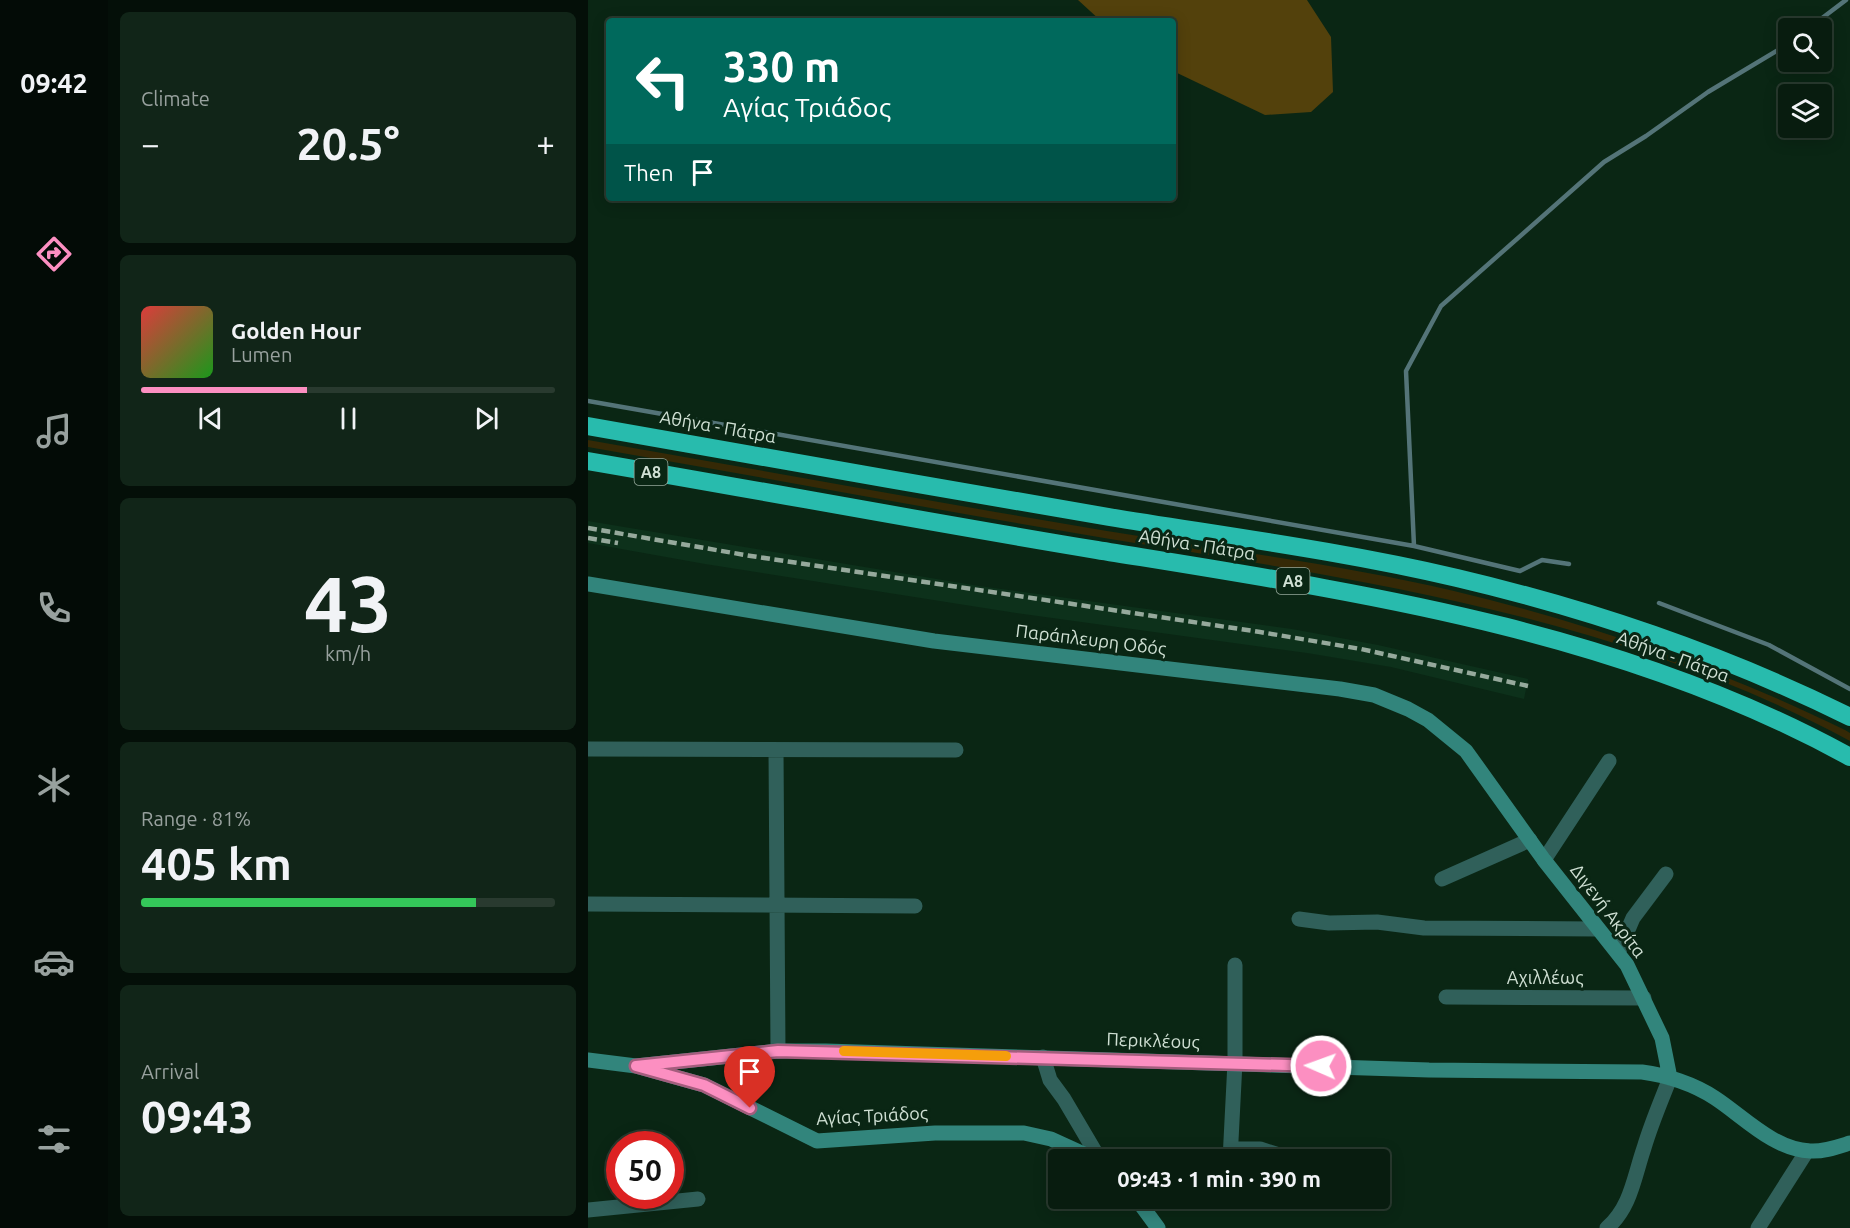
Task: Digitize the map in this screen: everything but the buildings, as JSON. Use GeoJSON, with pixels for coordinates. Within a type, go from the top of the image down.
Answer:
{"type":"FeatureCollection","features":[{"type":"Feature","properties":{"kind":"highway","name":"Αθήνα - Πάτρα"},"geometry":{"type":"LineString","coordinates":[[588,426],[1056,508],[1342,554],[1455,577],[1559,604],[1658,636],[1758,674],[1850,717]]}},
{"type":"Feature","properties":{"kind":"highway","name":"Αθήνα - Πάτρα"},"geometry":{"type":"LineString","coordinates":[[588,461],[1039,540],[1348,591],[1448,611],[1547,637],[1680,680],[1774,719],[1850,756]]}},
{"type":"Feature","properties":{"kind":"main road","name":"Παράπλευρη Οδός"},"geometry":{"type":"LineString","coordinates":[[588,584],[934,641],[1374,695],[1428,720],[1466,751],[1530,840]]}},
{"type":"Feature","properties":{"kind":"main road","name":"Διγενή Ακρίτα"},"geometry":{"type":"LineString","coordinates":[[1530,840],[1597,929],[1618,953],[1644,998],[1662,1038],[1670,1078]]}},
{"type":"Feature","properties":{"kind":"main road","name":"Περικλέους"},"geometry":{"type":"LineString","coordinates":[[636,1066],[778,1051],[1235,1062],[1429,1070],[1642,1072],[1670,1078]]}},
{"type":"Feature","properties":{"kind":"main road","name":"Αγίας Τριάδος"},"geometry":{"type":"LineString","coordinates":[[588,1060],[636,1066],[704,1085],[817,1141],[935,1133],[1024,1133],[1051,1138],[1075,1149]]}},
{"type":"Feature","properties":{"kind":"main road"},"geometry":{"type":"LineString","coordinates":[[1670,1078],[1714,1097],[1773,1140],[1807,1151],[1818,1151],[1850,1143]]}},
{"type":"Feature","properties":{"kind":"main road"},"geometry":{"type":"LineString","coordinates":[[1144,1209],[1158,1228]]}},
{"type":"Feature","properties":{"kind":"street"},"geometry":{"type":"LineString","coordinates":[[588,749],[956,750]]}},
{"type":"Feature","properties":{"kind":"street"},"geometry":{"type":"LineString","coordinates":[[776,750],[778,1051]]}},
{"type":"Feature","properties":{"kind":"street"},"geometry":{"type":"LineString","coordinates":[[1544,860],[1609,761]]}},
{"type":"Feature","properties":{"kind":"street"},"geometry":{"type":"LineString","coordinates":[[1442,879],[1530,840]]}},
{"type":"Feature","properties":{"kind":"street"},"geometry":{"type":"LineString","coordinates":[[1618,953],[1633,918],[1666,874]]}},
{"type":"Feature","properties":{"kind":"street"},"geometry":{"type":"LineString","coordinates":[[588,904],[915,906]]}},
{"type":"Feature","properties":{"kind":"street"},"geometry":{"type":"LineString","coordinates":[[1299,919],[1329,923],[1377,922],[1424,927],[1597,929]]}},
{"type":"Feature","properties":{"kind":"street"},"geometry":{"type":"LineString","coordinates":[[1231,1149],[1235,1062],[1235,965]]}},
{"type":"Feature","properties":{"kind":"street","name":"Αχιλλέως"},"geometry":{"type":"LineString","coordinates":[[1446,997],[1644,998]]}},
{"type":"Feature","properties":{"kind":"street"},"geometry":{"type":"LineString","coordinates":[[1043,1057],[1050,1080],[1064,1099],[1093,1149]]}},
{"type":"Feature","properties":{"kind":"street"},"geometry":{"type":"LineString","coordinates":[[1607,1228],[1624,1210],[1631,1194],[1643,1149],[1670,1078]]}},
{"type":"Feature","properties":{"kind":"street"},"geometry":{"type":"LineString","coordinates":[[1758,1228],[1807,1151]]}},
{"type":"Feature","properties":{"kind":"street"},"geometry":{"type":"LineString","coordinates":[[588,1210],[698,1199]]}},
{"type":"Feature","properties":{"kind":"shaded area"},"geometry":{"type":"Polygon","coordinates":[[[1078,0],[1307,0],[1331,37],[1333,92],[1311,112],[1265,115],[1176,72],[1176,18],[1098,18],[1078,0]]]}},
{"type":"Feature","properties":{"kind":"shaded area"},"geometry":{"type":"Polygon","coordinates":[[[588,440],[1042,520],[1325,565],[1454,591],[1604,633],[1702,668],[1845,730],[1850,733],[1850,741],[1763,698],[1673,663],[1582,633],[1489,609],[1300,570],[1045,528],[588,447],[588,440]]]}},
{"type":"Feature","properties":{"kind":"shaded area"},"geometry":{"type":"Polygon","coordinates":[[[588,521],[979,586],[1292,629],[1378,645],[1528,679],[1524,699],[1391,667],[1307,653],[1016,613],[705,564],[588,543],[588,521]]]}},
{"type":"Feature","properties":{"kind":"waterway"},"geometry":{"type":"LineString","coordinates":[[1822,18],[1846,0]]}},
{"type":"Feature","properties":{"kind":"waterway"},"geometry":{"type":"LineString","coordinates":[[1414,546],[1406,371],[1441,306],[1604,162],[1646,136],[1708,92],[1778,50]]}},
{"type":"Feature","properties":{"kind":"waterway"},"geometry":{"type":"LineString","coordinates":[[588,401],[1414,546],[1520,571],[1542,560],[1569,564]]}},
{"type":"Feature","properties":{"kind":"waterway"},"geometry":{"type":"LineString","coordinates":[[1659,603],[1769,645],[1850,689]]}},
{"type":"Feature","properties":{"kind":"railway"},"geometry":{"type":"LineString","coordinates":[[588,528],[751,556],[1260,632],[1361,649],[1528,686]]}},
{"type":"Feature","properties":{"kind":"railway"},"geometry":{"type":"LineString","coordinates":[[588,538],[618,543]]}},
{"type":"Feature","properties":{"kind":"slow traffic"},"geometry":{"type":"LineString","coordinates":[[844,1051],[1006,1056]]}},
{"type":"Feature","properties":{"kind":"route"},"geometry":{"type":"LineString","coordinates":[[750,1108],[704,1085],[636,1066],[778,1051],[826,1051],[1321,1066]]}}]}
